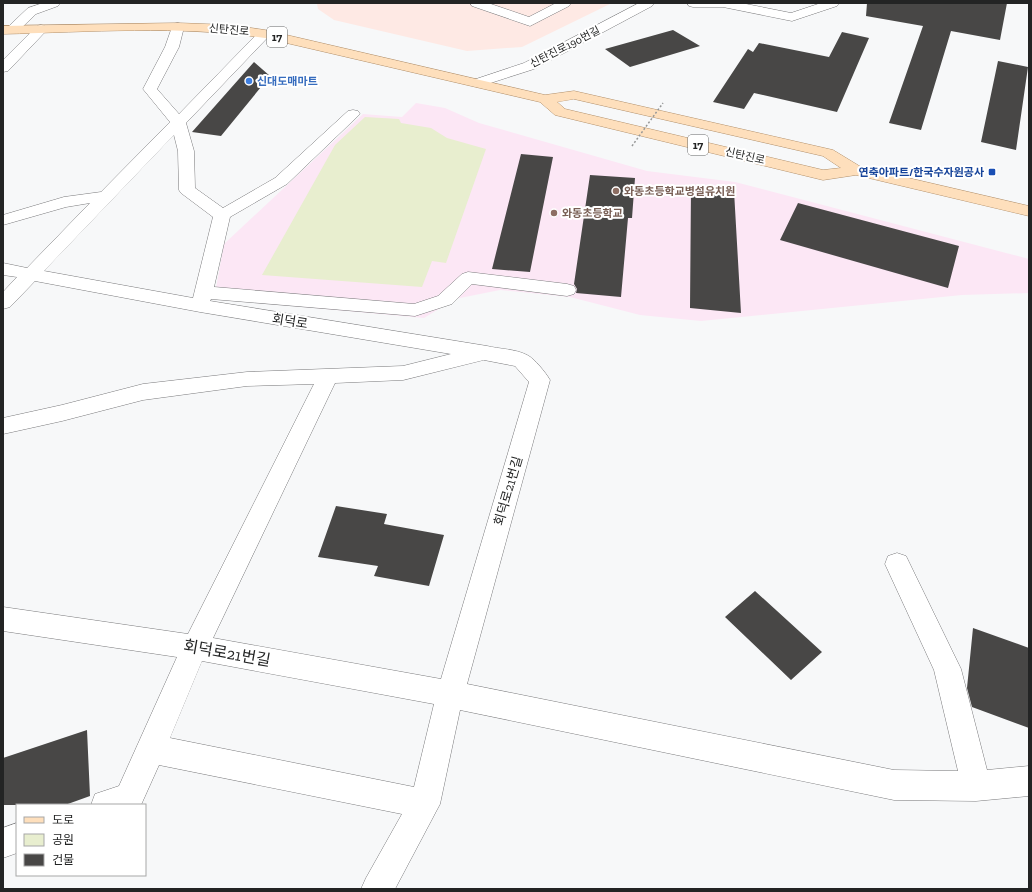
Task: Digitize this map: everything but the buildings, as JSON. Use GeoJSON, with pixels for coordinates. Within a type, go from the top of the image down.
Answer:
{"type":"FeatureCollection","features":[{"type":"Feature","properties":{"kind":"main road","name":"신탄진로"},"geometry":{"type":"LineString","coordinates":[[8,30],[178,27],[231,29],[265,34],[544,99],[574,95],[828,153],[856,170],[1029,211]]}},
{"type":"Feature","properties":{"kind":"main road","name":"신탄진로"},"geometry":{"type":"LineString","coordinates":[[544,99],[560,112],[823,175],[856,170]]}},
{"type":"Feature","properties":{"kind":"street"},"geometry":{"type":"LineString","coordinates":[[8,30],[32,11],[54,3]]}},
{"type":"Feature","properties":{"kind":"street"},"geometry":{"type":"LineString","coordinates":[[476,3],[530,22],[565,3]]}},
{"type":"Feature","properties":{"kind":"street","name":"신탄진로190번길"},"geometry":{"type":"LineString","coordinates":[[478,83],[529,66],[648,3]]}},
{"type":"Feature","properties":{"kind":"street"},"geometry":{"type":"LineString","coordinates":[[692,3],[723,3],[792,17],[833,3]]}},
{"type":"Feature","properties":{"kind":"street"},"geometry":{"type":"LineString","coordinates":[[178,27],[172,47],[150,89],[178,122],[186,151],[188,190],[222,215]]}},
{"type":"Feature","properties":{"kind":"street"},"geometry":{"type":"LineString","coordinates":[[3,68],[41,29]]}},
{"type":"Feature","properties":{"kind":"street"},"geometry":{"type":"LineString","coordinates":[[3,303],[265,34]]}},
{"type":"Feature","properties":{"kind":"street"},"geometry":{"type":"LineString","coordinates":[[353,114],[281,182],[222,215],[202,299],[415,310],[445,300],[468,278],[567,290]]}},
{"type":"Feature","properties":{"kind":"street"},"geometry":{"type":"LineString","coordinates":[[3,220],[64,202],[106,196]]}},
{"type":"Feature","properties":{"kind":"street","name":"회덕로"},"geometry":{"type":"LineString","coordinates":[[3,269],[202,299],[487,352],[521,360],[540,380]]}},
{"type":"Feature","properties":{"kind":"street"},"geometry":{"type":"LineString","coordinates":[[3,426],[62,413],[143,392],[247,379],[403,373],[487,352]]}},
{"type":"Feature","properties":{"kind":"street"},"geometry":{"type":"LineString","coordinates":[[109,804],[129,796],[195,647],[329,375]]}},
{"type":"Feature","properties":{"kind":"street","name":"회덕로21번길"},"geometry":{"type":"LineString","coordinates":[[377,889],[425,804],[450,694],[540,380]]}},
{"type":"Feature","properties":{"kind":"street"},"geometry":{"type":"LineString","coordinates":[[897,564],[947,670],[976,786]]}},
{"type":"Feature","properties":{"kind":"street","name":"회덕로21번길"},"geometry":{"type":"LineString","coordinates":[[3,619],[195,647],[450,694]]}},
{"type":"Feature","properties":{"kind":"street"},"geometry":{"type":"LineString","coordinates":[[450,694],[894,785],[976,786],[1029,780]]}},
{"type":"Feature","properties":{"kind":"street"},"geometry":{"type":"LineString","coordinates":[[151,749],[425,804]]}},
{"type":"Feature","properties":{"kind":"street"},"geometry":{"type":"LineString","coordinates":[[3,843],[16,838]]}},
{"type":"Feature","properties":{"kind":"path"},"geometry":{"type":"LineString","coordinates":[[632,146],[663,103]]}},
{"type":"Feature","properties":{"kind":"shaded area"},"geometry":{"type":"Polygon","coordinates":[[[314,3],[612,3],[522,47],[467,51],[334,20],[318,9],[317,4],[314,3]]]}},
{"type":"Feature","properties":{"kind":"shaded area","name":"와동초등학교"},"geometry":{"type":"Polygon","coordinates":[[[416,103],[445,108],[479,123],[647,171],[735,182],[1029,259],[1029,293],[962,295],[701,321],[640,315],[570,297],[500,290],[455,299],[424,318],[214,299],[224,244],[363,114],[402,117],[416,103]]]}},
{"type":"Feature","properties":{"kind":"green space"},"geometry":{"type":"Polygon","coordinates":[[[365,117],[399,119],[401,123],[431,128],[447,138],[486,149],[446,263],[432,261],[422,287],[262,275],[335,145],[365,117]]]}},
{"type":"Feature","properties":{"kind":"place","name":"신대도매마트"},"geometry":{"type":"Point","coordinates":[249,81]}},
{"type":"Feature","properties":{"kind":"place","name":"연축아파트/한국수자원공사"},"geometry":{"type":"Point","coordinates":[992,172]}},
{"type":"Feature","properties":{"kind":"place","name":"와동초등학교병설유치원"},"geometry":{"type":"Point","coordinates":[616,191]}},
{"type":"Feature","properties":{"kind":"place","name":"와동초등학교"},"geometry":{"type":"Point","coordinates":[554,213]}}]}
